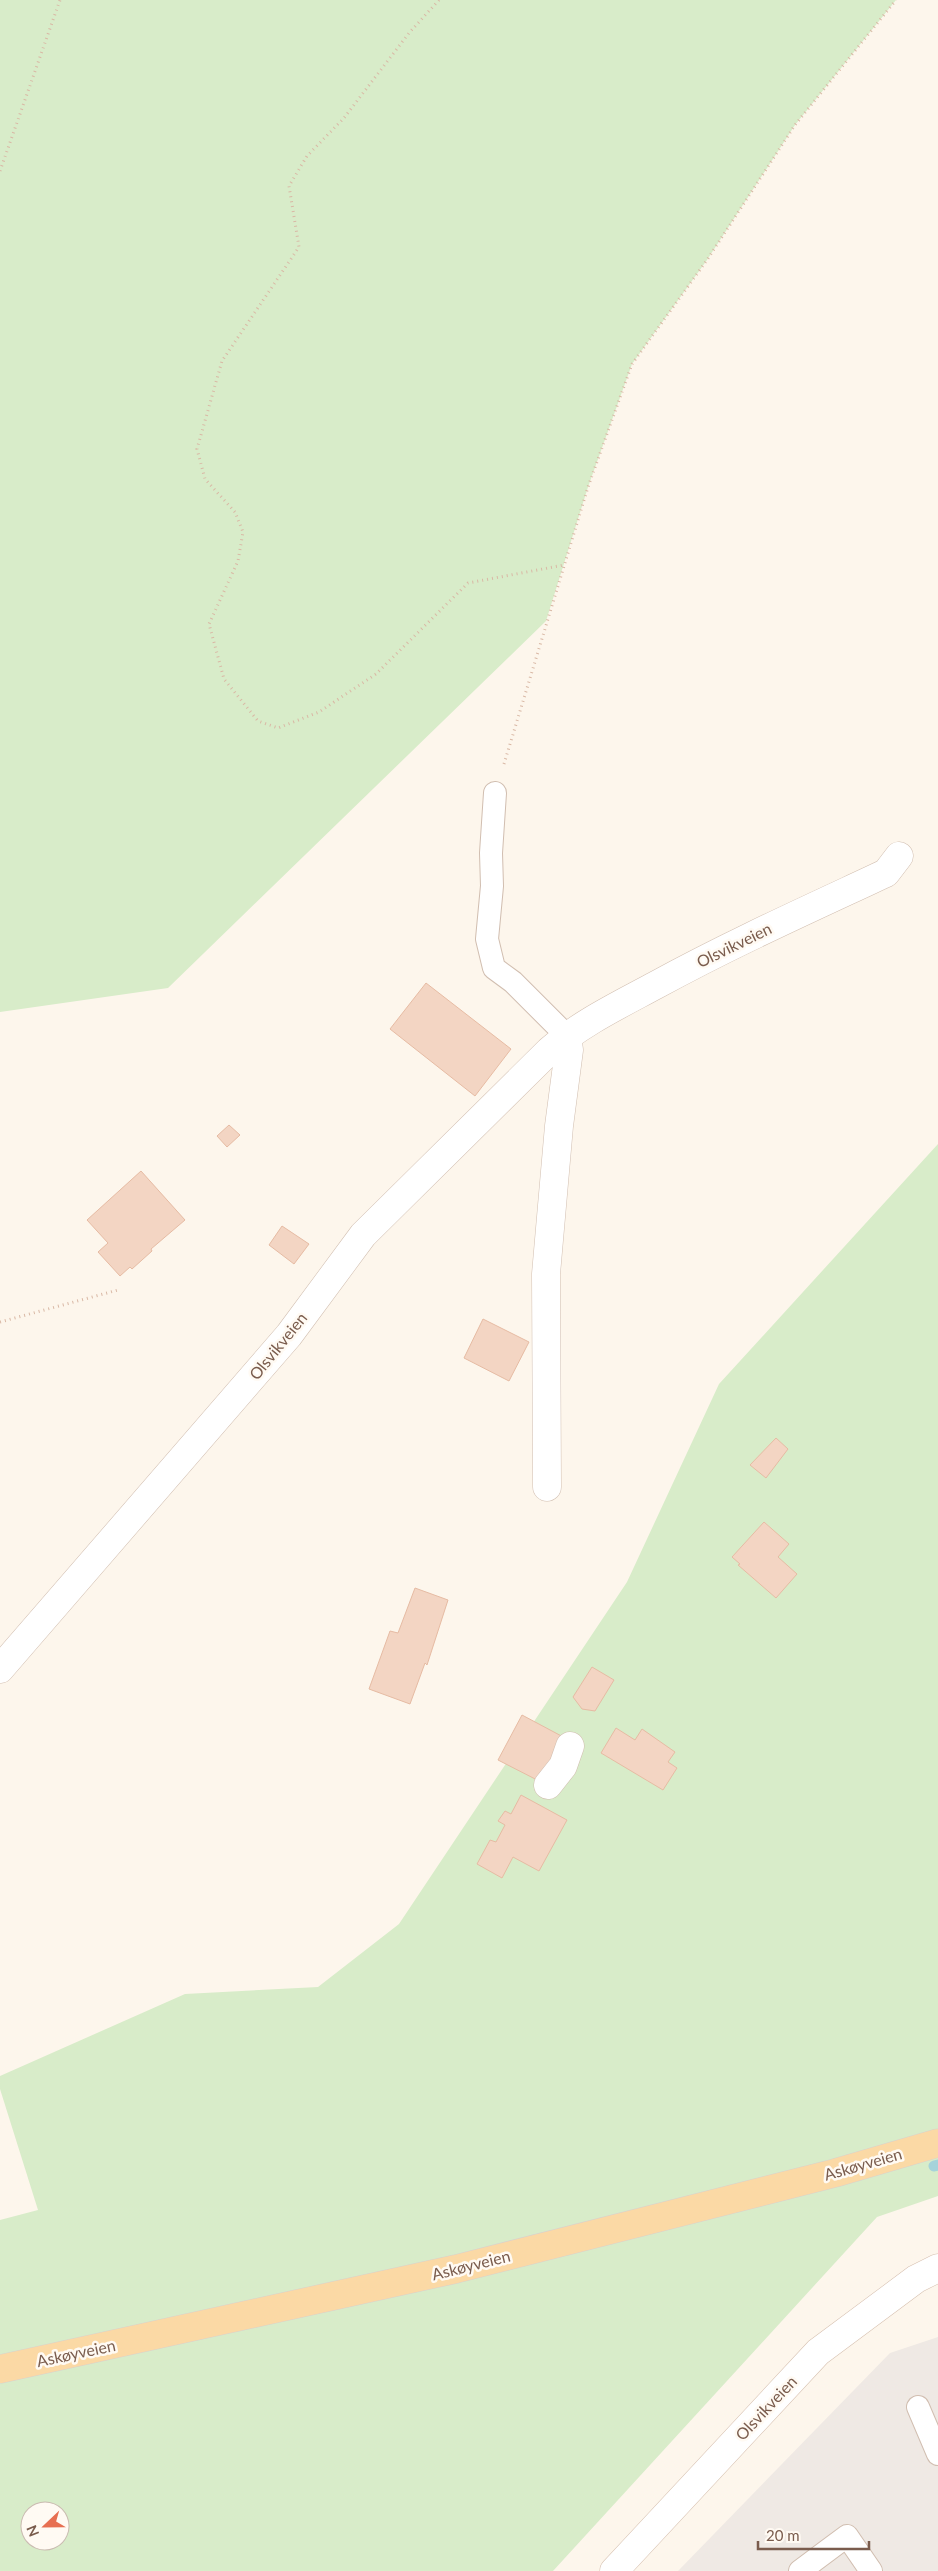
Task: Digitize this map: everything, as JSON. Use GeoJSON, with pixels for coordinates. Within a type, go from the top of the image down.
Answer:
{"type":"FeatureCollection","features":[{"type":"Feature","properties":{"kind":"main road","name":"Askøyveien"},"geometry":{"type":"LineString","coordinates":[[0,2369],[456,2269],[835,2173],[938,2143]]}},
{"type":"Feature","properties":{"kind":"street","name":"Olsvikveien"},"geometry":{"type":"LineString","coordinates":[[0,1669],[289,1335],[363,1235],[567,1036],[593,1019],[719,950],[886,873],[899,856]]}},
{"type":"Feature","properties":{"kind":"street"},"geometry":{"type":"LineString","coordinates":[[548,1486],[546,1274],[559,1126],[569,1050],[567,1036]]}},
{"type":"Feature","properties":{"kind":"street"},"geometry":{"type":"LineString","coordinates":[[548,1784],[563,1766],[570,1746]]}},
{"type":"Feature","properties":{"kind":"street","name":"Olsvikveien"},"geometry":{"type":"LineString","coordinates":[[614,2571],[818,2352],[916,2278],[938,2268]]}},
{"type":"Feature","properties":{"kind":"lane"},"geometry":{"type":"LineString","coordinates":[[496,793],[491,853],[492,886],[487,939],[494,968],[513,982],[567,1036]]}},
{"type":"Feature","properties":{"kind":"lane"},"geometry":{"type":"LineString","coordinates":[[918,2407],[938,2454]]}},
{"type":"Feature","properties":{"kind":"lane"},"geometry":{"type":"LineString","coordinates":[[800,2571],[847,2536],[870,2571]]}},
{"type":"Feature","properties":{"kind":"path"},"geometry":{"type":"LineString","coordinates":[[0,171],[60,0]]}},
{"type":"Feature","properties":{"kind":"path"},"geometry":{"type":"LineString","coordinates":[[439,0],[409,33],[344,118],[307,156],[289,186],[299,247],[222,361],[197,449],[205,479],[235,512],[243,532],[238,561],[209,624],[224,680],[258,721],[278,728],[319,712],[376,674],[468,583],[564,565]]}},
{"type":"Feature","properties":{"kind":"path"},"geometry":{"type":"LineString","coordinates":[[496,793],[588,487],[632,364],[708,260],[795,125],[896,0]]}},
{"type":"Feature","properties":{"kind":"path"},"geometry":{"type":"LineString","coordinates":[[0,1322],[118,1290]]}},
{"type":"Feature","properties":{"kind":"shaded area"},"geometry":{"type":"Polygon","coordinates":[[[938,2337],[938,2571],[678,2571],[890,2353],[938,2337]]]}},
{"type":"Feature","properties":{"kind":"green space"},"geometry":{"type":"Polygon","coordinates":[[[0,0],[896,0],[795,125],[707,260],[632,364],[588,487],[546,621],[168,988],[0,1012],[0,0]]]}},
{"type":"Feature","properties":{"kind":"green space"},"geometry":{"type":"Polygon","coordinates":[[[938,1144],[938,2196],[877,2217],[553,2571],[0,2571],[0,2220],[38,2210],[0,2089],[0,2076],[185,1994],[318,1987],[399,1924],[627,1582],[719,1384],[938,1144]]]}},
{"type":"Feature","properties":{"kind":"building"},"geometry":{"type":"Polygon","coordinates":[[[426,983],[511,1049],[475,1096],[390,1029],[426,983]]]}},
{"type":"Feature","properties":{"kind":"building"},"geometry":{"type":"Polygon","coordinates":[[[229,1125],[240,1135],[227,1147],[217,1136],[229,1125]]]}},
{"type":"Feature","properties":{"kind":"building"},"geometry":{"type":"Polygon","coordinates":[[[141,1171],[185,1220],[151,1249],[152,1251],[132,1269],[130,1267],[120,1276],[98,1252],[108,1243],[87,1220],[141,1171]]]}},
{"type":"Feature","properties":{"kind":"building"},"geometry":{"type":"Polygon","coordinates":[[[282,1226],[309,1244],[294,1264],[269,1245],[282,1226]]]}},
{"type":"Feature","properties":{"kind":"building"},"geometry":{"type":"Polygon","coordinates":[[[483,1319],[529,1342],[509,1381],[464,1358],[483,1319]]]}},
{"type":"Feature","properties":{"kind":"building"},"geometry":{"type":"Polygon","coordinates":[[[776,1438],[788,1449],[766,1478],[750,1465],[776,1438]]]}},
{"type":"Feature","properties":{"kind":"building"},"geometry":{"type":"Polygon","coordinates":[[[764,1522],[789,1544],[778,1557],[797,1574],[776,1598],[738,1565],[740,1564],[732,1557],[764,1522]]]}},
{"type":"Feature","properties":{"kind":"building"},"geometry":{"type":"Polygon","coordinates":[[[415,1588],[448,1600],[427,1665],[425,1663],[410,1704],[369,1689],[390,1631],[398,1633],[415,1588]]]}},
{"type":"Feature","properties":{"kind":"building"},"geometry":{"type":"Polygon","coordinates":[[[592,1667],[614,1680],[595,1711],[582,1709],[573,1697],[592,1667]]]}},
{"type":"Feature","properties":{"kind":"building"},"geometry":{"type":"Polygon","coordinates":[[[522,1715],[567,1739],[543,1783],[498,1760],[522,1715]]]}},
{"type":"Feature","properties":{"kind":"building"},"geometry":{"type":"Polygon","coordinates":[[[616,1728],[635,1740],[642,1729],[675,1752],[668,1762],[677,1768],[663,1790],[601,1753],[616,1728]]]}},
{"type":"Feature","properties":{"kind":"building"},"geometry":{"type":"Polygon","coordinates":[[[521,1795],[567,1820],[539,1871],[513,1857],[502,1878],[477,1864],[490,1840],[496,1842],[505,1825],[498,1821],[505,1811],[511,1814],[521,1795]]]}},
{"type":"Feature","properties":{"kind":"waterway"},"geometry":{"type":"LineString","coordinates":[[934,2166],[938,2165]]}}]}
